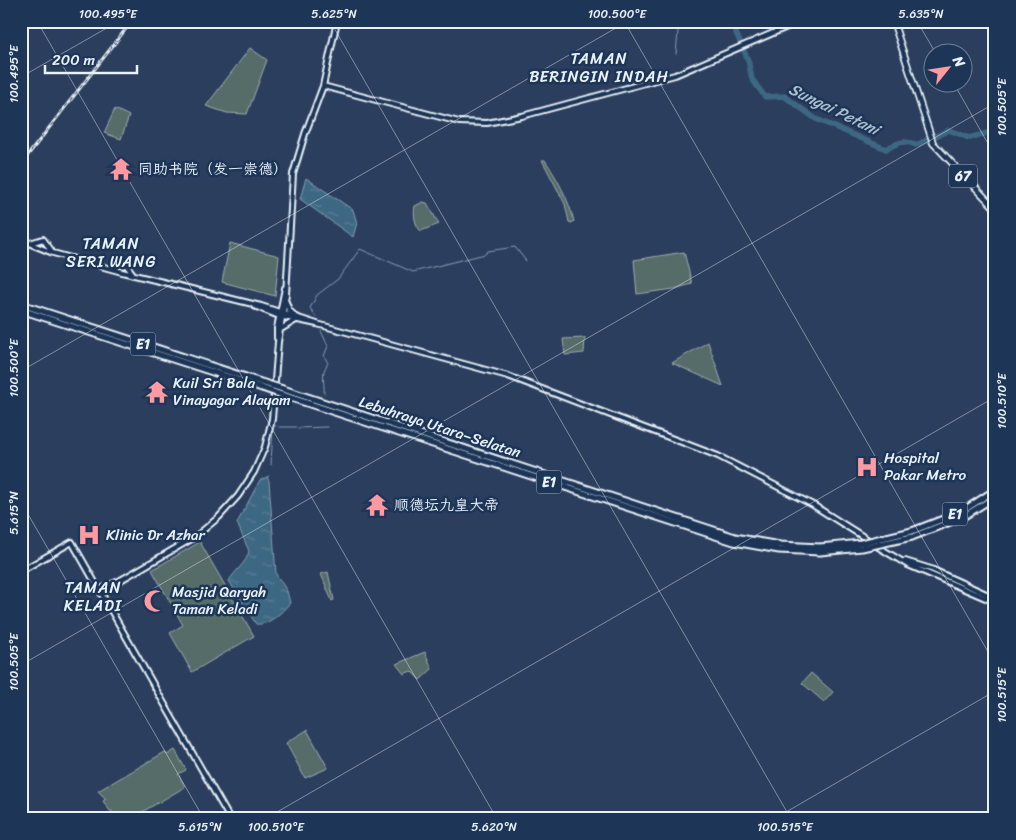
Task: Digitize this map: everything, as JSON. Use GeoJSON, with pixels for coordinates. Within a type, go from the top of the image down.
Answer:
{"type":"FeatureCollection","features":[{"type":"Feature","properties":{"kind":"highway","name":"Lebuhraya Utara–Selatan"},"geometry":{"type":"LineString","coordinates":[[21,304],[263,386]]}},
{"type":"Feature","properties":{"kind":"highway","name":"Lebuhraya Utara–Selatan"},"geometry":{"type":"LineString","coordinates":[[21,310],[735,537],[820,550],[912,534],[963,517],[995,496]]}},
{"type":"Feature","properties":{"kind":"highway","name":"Lebuhraya Utara–Selatan"},"geometry":{"type":"LineString","coordinates":[[912,534],[961,512],[995,490]]}},
{"type":"Feature","properties":{"kind":"main road","name":"67"},"geometry":{"type":"LineString","coordinates":[[893,21],[933,143],[940,153],[995,208]]}},
{"type":"Feature","properties":{"kind":"street"},"geometry":{"type":"LineString","coordinates":[[101,592],[195,536],[224,512],[238,496],[254,472],[270,434],[279,329],[286,286],[293,174],[305,134],[323,86],[337,21]]}},
{"type":"Feature","properties":{"kind":"street"},"geometry":{"type":"LineString","coordinates":[[323,86],[459,122],[487,123],[522,116],[675,75],[801,21]]}},
{"type":"Feature","properties":{"kind":"street"},"geometry":{"type":"LineString","coordinates":[[28,243],[43,239],[54,253]]}},
{"type":"Feature","properties":{"kind":"street"},"geometry":{"type":"LineString","coordinates":[[21,240],[54,253],[109,269],[254,306],[508,376],[718,456],[813,504],[908,565],[995,602]]}},
{"type":"Feature","properties":{"kind":"street"},"geometry":{"type":"LineString","coordinates":[[109,269],[117,267],[124,262],[135,276]]}},
{"type":"Feature","properties":{"kind":"street"},"geometry":{"type":"LineString","coordinates":[[269,311],[284,300]]}},
{"type":"Feature","properties":{"kind":"street"},"geometry":{"type":"LineString","coordinates":[[284,300],[296,319]]}},
{"type":"Feature","properties":{"kind":"street"},"geometry":{"type":"LineString","coordinates":[[269,311],[279,329]]}},
{"type":"Feature","properties":{"kind":"street"},"geometry":{"type":"LineString","coordinates":[[279,329],[296,319]]}},
{"type":"Feature","properties":{"kind":"street"},"geometry":{"type":"LineString","coordinates":[[21,571],[72,542],[230,819]]}},
{"type":"Feature","properties":{"kind":"street"},"geometry":{"type":"LineString","coordinates":[[903,561],[931,569],[995,598]]}},
{"type":"Feature","properties":{"kind":"green space"},"geometry":{"type":"Polygon","coordinates":[[[250,48],[267,60],[247,114],[227,113],[206,106],[250,48]]]}},
{"type":"Feature","properties":{"kind":"green space"},"geometry":{"type":"Polygon","coordinates":[[[115,109],[129,116],[121,139],[104,133],[115,109]]]}},
{"type":"Feature","properties":{"kind":"green space"},"geometry":{"type":"Polygon","coordinates":[[[542,160],[545,160],[562,189],[572,213],[574,221],[572,223],[569,222],[565,204],[542,160]]]}},
{"type":"Feature","properties":{"kind":"green space"},"geometry":{"type":"Polygon","coordinates":[[[423,202],[427,203],[439,224],[421,231],[416,223],[414,209],[415,206],[423,202]]]}},
{"type":"Feature","properties":{"kind":"green space"},"geometry":{"type":"Polygon","coordinates":[[[230,243],[279,256],[275,296],[222,282],[230,243]]]}},
{"type":"Feature","properties":{"kind":"green space"},"geometry":{"type":"Polygon","coordinates":[[[684,252],[692,284],[674,289],[637,294],[634,260],[684,252]]]}},
{"type":"Feature","properties":{"kind":"green space"},"geometry":{"type":"Polygon","coordinates":[[[585,338],[584,353],[565,355],[563,339],[585,338]]]}},
{"type":"Feature","properties":{"kind":"green space"},"geometry":{"type":"Polygon","coordinates":[[[708,342],[723,386],[672,363],[708,342]]]}},
{"type":"Feature","properties":{"kind":"green space"},"geometry":{"type":"Polygon","coordinates":[[[200,542],[254,636],[192,672],[170,633],[183,625],[152,570],[200,542]]]}},
{"type":"Feature","properties":{"kind":"green space"},"geometry":{"type":"Polygon","coordinates":[[[328,572],[334,600],[332,601],[321,574],[328,572]]]}},
{"type":"Feature","properties":{"kind":"green space"},"geometry":{"type":"Polygon","coordinates":[[[425,652],[432,669],[420,680],[411,671],[404,674],[396,664],[425,652]]]}},
{"type":"Feature","properties":{"kind":"green space"},"geometry":{"type":"Polygon","coordinates":[[[811,673],[833,692],[824,702],[802,683],[811,673]]]}},
{"type":"Feature","properties":{"kind":"green space"},"geometry":{"type":"Polygon","coordinates":[[[307,730],[328,768],[305,778],[286,743],[307,730]]]}},
{"type":"Feature","properties":{"kind":"green space"},"geometry":{"type":"Polygon","coordinates":[[[175,750],[186,770],[178,774],[185,787],[130,819],[114,819],[112,811],[103,801],[106,799],[98,791],[165,752],[167,755],[175,750]]]}},
{"type":"Feature","properties":{"kind":"water"},"geometry":{"type":"Polygon","coordinates":[[[306,178],[353,210],[357,223],[353,237],[300,199],[306,178]]]}},
{"type":"Feature","properties":{"kind":"water"},"geometry":{"type":"Polygon","coordinates":[[[267,477],[269,481],[276,574],[287,591],[290,603],[270,621],[256,624],[229,581],[246,559],[249,551],[237,523],[260,480],[267,477]]]}},
{"type":"Feature","properties":{"kind":"waterway"},"geometry":{"type":"LineString","coordinates":[[676,54],[679,21]]}},
{"type":"Feature","properties":{"kind":"waterway","name":"Sungai Petani"},"geometry":{"type":"LineString","coordinates":[[736,21],[736,33],[748,60],[752,79],[765,97],[784,96],[816,119],[886,149],[901,142],[916,145],[949,130],[969,138],[995,131]]}},
{"type":"Feature","properties":{"kind":"waterway"},"geometry":{"type":"LineString","coordinates":[[316,317],[310,308],[317,295],[338,279],[360,249],[413,272],[485,254],[488,251],[515,247],[526,261]]}},
{"type":"Feature","properties":{"kind":"waterway"},"geometry":{"type":"LineString","coordinates":[[321,331],[328,346],[324,356],[328,363],[323,374],[324,393]]}},
{"type":"Feature","properties":{"kind":"waterway"},"geometry":{"type":"LineString","coordinates":[[271,465],[273,426],[276,426]]}},
{"type":"Feature","properties":{"kind":"waterway"},"geometry":{"type":"LineString","coordinates":[[279,427],[296,427]]}},
{"type":"Feature","properties":{"kind":"waterway"},"geometry":{"type":"LineString","coordinates":[[298,428],[327,427]]}},
{"type":"Feature","properties":{"kind":"railway"},"geometry":{"type":"LineString","coordinates":[[21,164],[132,21]]}},
{"type":"Feature","properties":{"kind":"place","name":"同助书院（发一崇德）"},"geometry":{"type":"Point","coordinates":[121,169]}},
{"type":"Feature","properties":{"kind":"place","name":"Kuil Sri Bala Vinayagar Alayam"},"geometry":{"type":"Point","coordinates":[157,392]}},
{"type":"Feature","properties":{"kind":"place","name":"Hospital Pakar Metro"},"geometry":{"type":"Point","coordinates":[867,467]}},
{"type":"Feature","properties":{"kind":"place","name":"顺德坛九皇大帝"},"geometry":{"type":"Point","coordinates":[377,505]}},
{"type":"Feature","properties":{"kind":"place","name":"Klinic Dr Azhar"},"geometry":{"type":"Point","coordinates":[89,535]}},
{"type":"Feature","properties":{"kind":"place","name":"Masjid Qaryah Taman Keladi"},"geometry":{"type":"Point","coordinates":[155,601]}},
{"type":"Feature","properties":{"kind":"district","name":"TAMAN BERINGIN INDAH"},"geometry":{"type":"Point","coordinates":[599,67]}},
{"type":"Feature","properties":{"kind":"district","name":"TAMAN SERI WANG"},"geometry":{"type":"Point","coordinates":[111,252]}},
{"type":"Feature","properties":{"kind":"district","name":"TAMAN KELADI"},"geometry":{"type":"Point","coordinates":[93,596]}}]}
